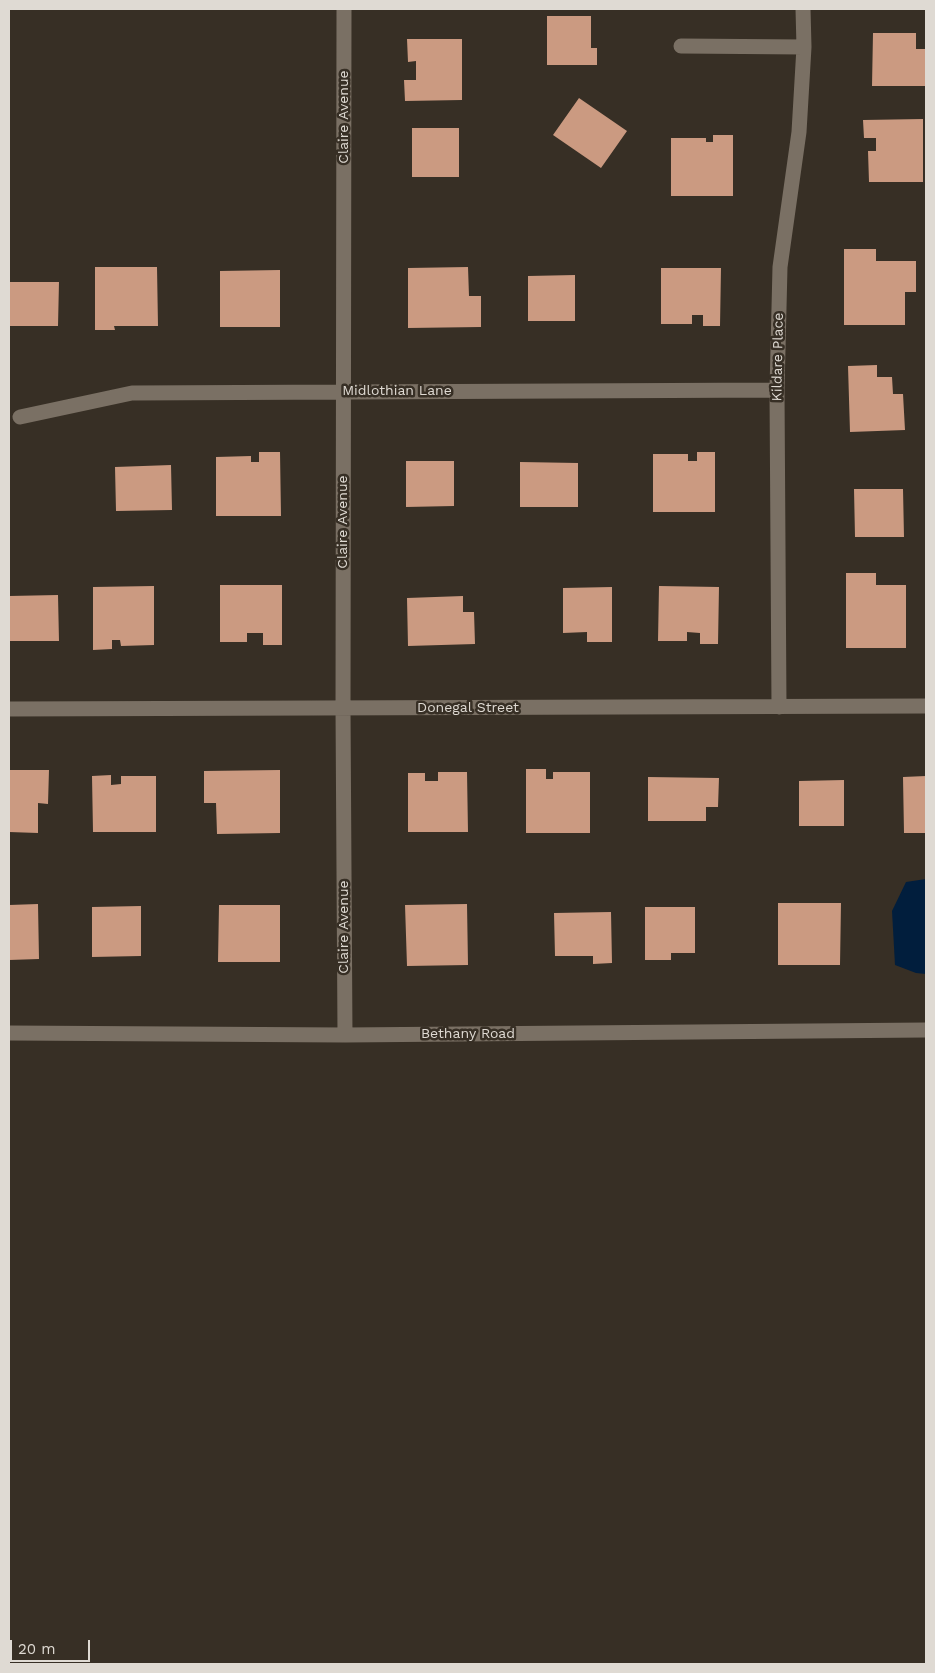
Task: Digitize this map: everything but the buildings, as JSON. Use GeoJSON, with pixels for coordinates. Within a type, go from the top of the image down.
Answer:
{"type":"FeatureCollection","features":[{"type":"Feature","properties":{"kind":"street","name":"Claire Avenue"},"geometry":{"type":"LineString","coordinates":[[344,9],[343,708],[345,1035]]}},
{"type":"Feature","properties":{"kind":"street","name":"Kildare Place"},"geometry":{"type":"LineString","coordinates":[[779,707],[777,390],[780,267],[799,132],[804,47],[804,9]]}},
{"type":"Feature","properties":{"kind":"street"},"geometry":{"type":"LineString","coordinates":[[681,46],[804,47]]}},
{"type":"Feature","properties":{"kind":"street","name":"Midlothian Lane"},"geometry":{"type":"LineString","coordinates":[[20,417],[132,393],[777,390]]}},
{"type":"Feature","properties":{"kind":"street","name":"Donegal Street"},"geometry":{"type":"LineString","coordinates":[[9,709],[926,706]]}},
{"type":"Feature","properties":{"kind":"street","name":"Bethany Road"},"geometry":{"type":"LineString","coordinates":[[9,1033],[345,1035],[926,1030]]}},
{"type":"Feature","properties":{"kind":"water"},"geometry":{"type":"Polygon","coordinates":[[[926,879],[926,974],[916,973],[895,965],[892,911],[906,882],[926,879]]]}}]}
